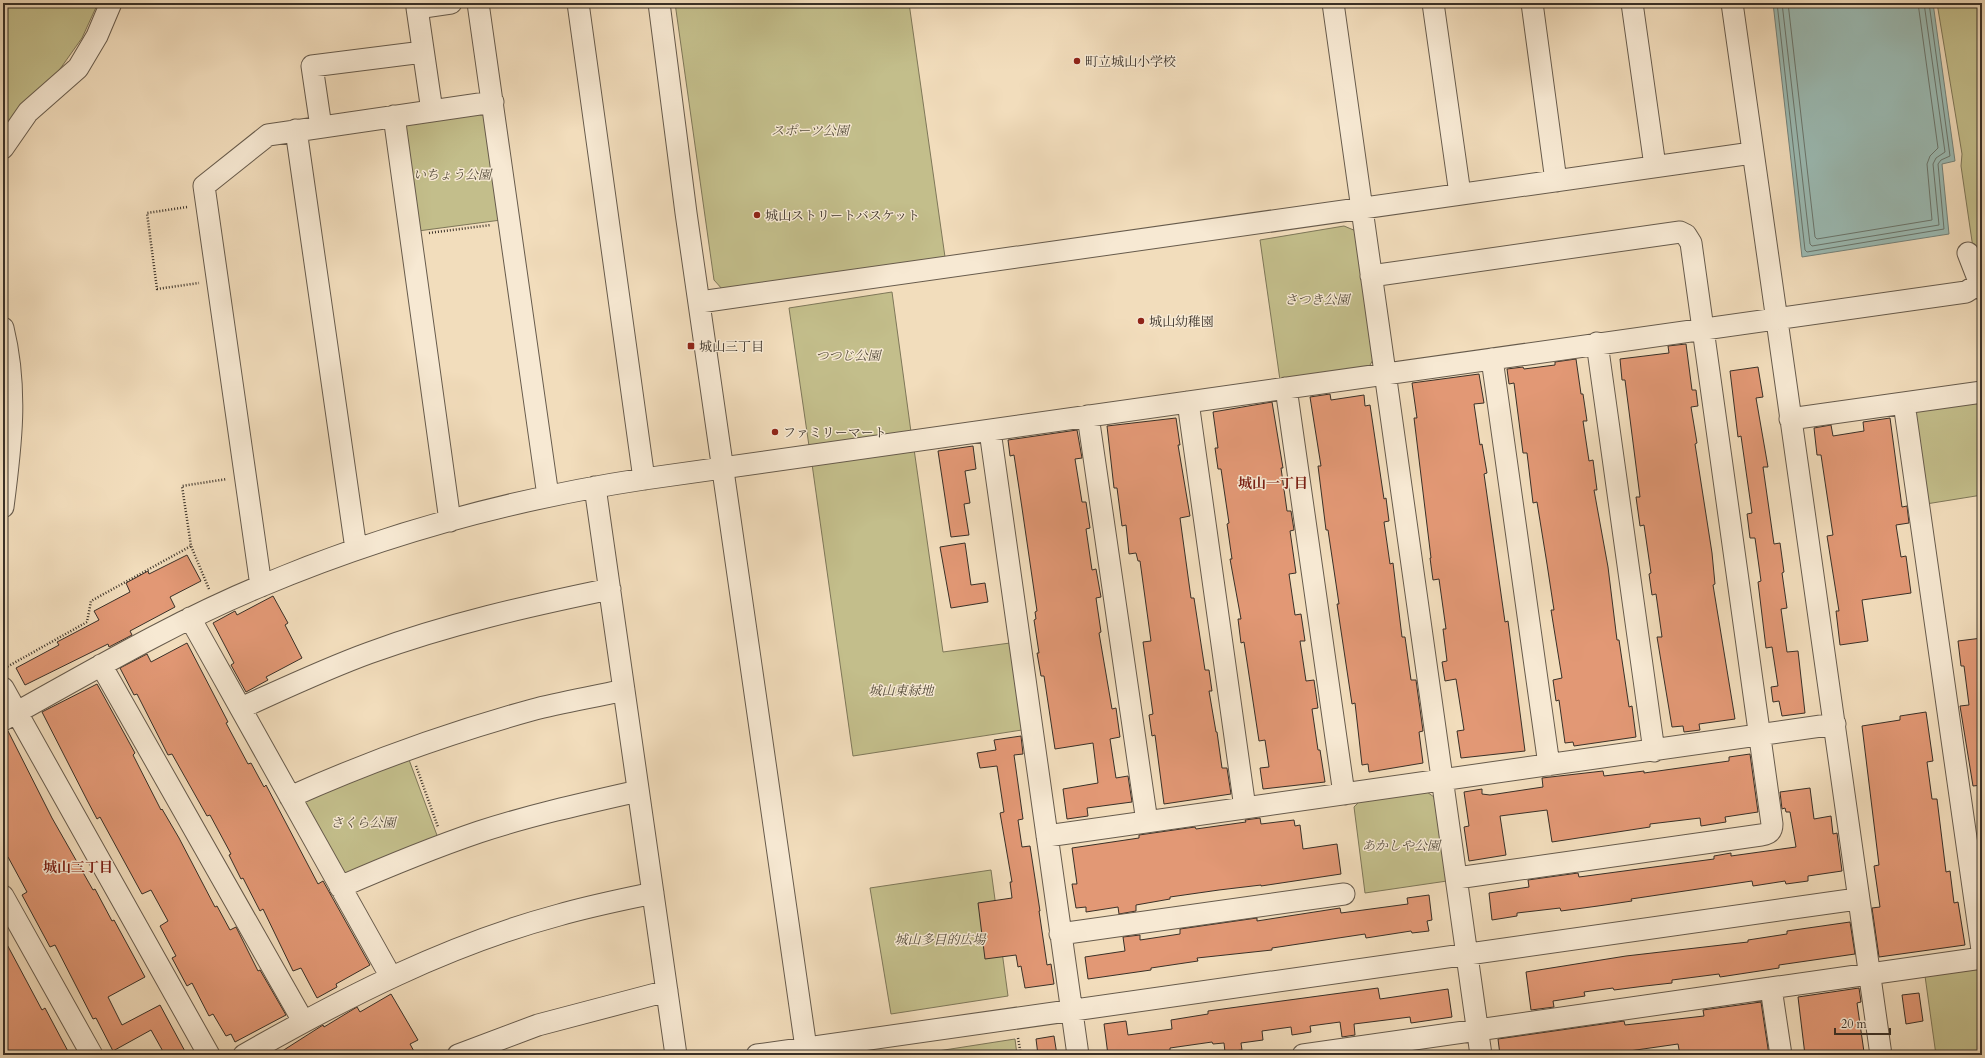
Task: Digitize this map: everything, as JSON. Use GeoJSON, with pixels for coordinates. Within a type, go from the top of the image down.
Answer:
{"type":"FeatureCollection","features":[{"type":"Feature","properties":{"kind":"street"},"geometry":{"type":"LineString","coordinates":[[3,148],[28,112],[78,68],[97,36],[111,3]]}},
{"type":"Feature","properties":{"kind":"street"},"geometry":{"type":"LineString","coordinates":[[432,111],[417,8],[451,3]]}},
{"type":"Feature","properties":{"kind":"street"},"geometry":{"type":"LineString","coordinates":[[478,3],[548,496]]}},
{"type":"Feature","properties":{"kind":"street"},"geometry":{"type":"LineString","coordinates":[[578,3],[644,479]]}},
{"type":"Feature","properties":{"kind":"street"},"geometry":{"type":"LineString","coordinates":[[659,3],[807,1052]]}},
{"type":"Feature","properties":{"kind":"street"},"geometry":{"type":"LineString","coordinates":[[1333,3],[1482,1055]]}},
{"type":"Feature","properties":{"kind":"street"},"geometry":{"type":"LineString","coordinates":[[1433,3],[1460,194]]}},
{"type":"Feature","properties":{"kind":"street"},"geometry":{"type":"LineString","coordinates":[[1532,3],[1556,181]]}},
{"type":"Feature","properties":{"kind":"street"},"geometry":{"type":"LineString","coordinates":[[1632,3],[1655,166]]}},
{"type":"Feature","properties":{"kind":"street"},"geometry":{"type":"LineString","coordinates":[[1732,3],[1775,318],[1835,724],[1856,875],[1857,899],[1881,1055]]}},
{"type":"Feature","properties":{"kind":"street"},"geometry":{"type":"LineString","coordinates":[[320,126],[312,66],[423,52]]}},
{"type":"Feature","properties":{"kind":"street"},"geometry":{"type":"LineString","coordinates":[[261,586],[204,186],[268,135],[320,126],[492,102]]}},
{"type":"Feature","properties":{"kind":"street"},"geometry":{"type":"LineString","coordinates":[[394,116],[450,521]]}},
{"type":"Feature","properties":{"kind":"street"},"geometry":{"type":"LineString","coordinates":[[296,130],[356,549]]}},
{"type":"Feature","properties":{"kind":"street"},"geometry":{"type":"LineString","coordinates":[[700,302],[1752,153]]}},
{"type":"Feature","properties":{"kind":"street"},"geometry":{"type":"LineString","coordinates":[[1371,276],[1682,232],[1688,237],[1691,243],[1772,829],[1768,833],[1457,878]]}},
{"type":"Feature","properties":{"kind":"street"},"geometry":{"type":"LineString","coordinates":[[10,716],[101,665],[190,618],[261,586],[356,549],[450,521],[548,496],[644,479],[724,469],[1702,328],[1966,292],[1981,286],[1968,253]]}},
{"type":"Feature","properties":{"kind":"street"},"geometry":{"type":"LineString","coordinates":[[3,328],[9,362],[13,409],[3,507]]}},
{"type":"Feature","properties":{"kind":"street"},"geometry":{"type":"LineString","coordinates":[[1597,343],[1654,751]]}},
{"type":"Feature","properties":{"kind":"street"},"geometry":{"type":"LineString","coordinates":[[1492,359],[1549,765]]}},
{"type":"Feature","properties":{"kind":"street"},"geometry":{"type":"LineString","coordinates":[[1286,388],[1344,794]]}},
{"type":"Feature","properties":{"kind":"street"},"geometry":{"type":"LineString","coordinates":[[1790,419],[1982,392]]}},
{"type":"Feature","properties":{"kind":"street"},"geometry":{"type":"LineString","coordinates":[[1188,402],[1245,808]]}},
{"type":"Feature","properties":{"kind":"street"},"geometry":{"type":"LineString","coordinates":[[1904,402],[1982,950]]}},
{"type":"Feature","properties":{"kind":"street"},"geometry":{"type":"LineString","coordinates":[[1088,416],[1147,822]]}},
{"type":"Feature","properties":{"kind":"street"},"geometry":{"type":"LineString","coordinates":[[990,431],[1078,1055]]}},
{"type":"Feature","properties":{"kind":"street"},"geometry":{"type":"LineString","coordinates":[[595,487],[676,1055]]}},
{"type":"Feature","properties":{"kind":"street"},"geometry":{"type":"LineString","coordinates":[[241,708],[369,653],[416,637],[510,610],[610,589]]}},
{"type":"Feature","properties":{"kind":"street"},"geometry":{"type":"LineString","coordinates":[[190,618],[391,977]]}},
{"type":"Feature","properties":{"kind":"street"},"geometry":{"type":"LineString","coordinates":[[101,665],[303,1021]]}},
{"type":"Feature","properties":{"kind":"street"},"geometry":{"type":"LineString","coordinates":[[3,688],[10,716],[209,1055]]}},
{"type":"Feature","properties":{"kind":"street"},"geometry":{"type":"LineString","coordinates":[[290,798],[409,748],[534,710],[624,690]]}},
{"type":"Feature","properties":{"kind":"street"},"geometry":{"type":"LineString","coordinates":[[1047,836],[1654,751],[1835,724]]}},
{"type":"Feature","properties":{"kind":"street"},"geometry":{"type":"LineString","coordinates":[[340,887],[480,832],[573,805],[638,791]]}},
{"type":"Feature","properties":{"kind":"street"},"geometry":{"type":"LineString","coordinates":[[244,1055],[303,1021],[391,977],[476,942],[558,915],[653,893]]}},
{"type":"Feature","properties":{"kind":"street"},"geometry":{"type":"LineString","coordinates":[[1060,934],[1344,894]]}},
{"type":"Feature","properties":{"kind":"street"},"geometry":{"type":"LineString","coordinates":[[3,896],[92,1055]]}},
{"type":"Feature","properties":{"kind":"street"},"geometry":{"type":"LineString","coordinates":[[757,1055],[807,1052],[1072,1010],[1857,899]]}},
{"type":"Feature","properties":{"kind":"street"},"geometry":{"type":"LineString","coordinates":[[1303,1055],[1982,958]]}},
{"type":"Feature","properties":{"kind":"street"},"geometry":{"type":"LineString","coordinates":[[1771,988],[1781,1055]]}},
{"type":"Feature","properties":{"kind":"street"},"geometry":{"type":"LineString","coordinates":[[458,1055],[508,1035],[553,1020],[667,991]]}},
{"type":"Feature","properties":{"kind":"path"},"geometry":{"type":"LineString","coordinates":[[207,204],[147,214],[157,288],[218,280]]}},
{"type":"Feature","properties":{"kind":"path"},"geometry":{"type":"LineString","coordinates":[[410,236],[510,222]]}},
{"type":"Feature","properties":{"kind":"path"},"geometry":{"type":"LineString","coordinates":[[217,606],[191,546],[182,486],[245,476]]}},
{"type":"Feature","properties":{"kind":"path"},"geometry":{"type":"LineString","coordinates":[[3,669],[87,622],[91,602],[191,546]]}},
{"type":"Feature","properties":{"kind":"path"},"geometry":{"type":"LineString","coordinates":[[409,748],[444,845]]}},
{"type":"Feature","properties":{"kind":"path"},"geometry":{"type":"LineString","coordinates":[[1018,1034],[1020,1055]]}},
{"type":"Feature","properties":{"kind":"green space"},"geometry":{"type":"Polygon","coordinates":[[[3,3],[98,3],[82,38],[55,76],[19,108],[3,129],[3,3]]]}},
{"type":"Feature","properties":{"kind":"green space","name":"スポーツ公園"},"geometry":{"type":"Polygon","coordinates":[[[675,3],[909,3],[945,257],[723,290],[714,280],[675,3]]]}},
{"type":"Feature","properties":{"kind":"green space"},"geometry":{"type":"Polygon","coordinates":[[[1937,3],[1982,3],[1982,271],[1973,248],[1961,166],[1962,154],[1937,3]]]}},
{"type":"Feature","properties":{"kind":"green space","name":"いちょう公園"},"geometry":{"type":"Polygon","coordinates":[[[482,113],[484,114],[501,220],[418,231],[403,128],[406,125],[482,113]]]}},
{"type":"Feature","properties":{"kind":"green space","name":"さつき公園"},"geometry":{"type":"Polygon","coordinates":[[[1344,226],[1356,231],[1374,358],[1368,367],[1280,380],[1260,240],[1344,226]]]}},
{"type":"Feature","properties":{"kind":"green space","name":"つつじ公園"},"geometry":{"type":"Polygon","coordinates":[[[892,292],[911,432],[809,446],[789,308],[892,292]]]}},
{"type":"Feature","properties":{"kind":"green space"},"geometry":{"type":"Polygon","coordinates":[[[1982,400],[1982,495],[1926,504],[1913,416],[1916,411],[1982,400]]]}},
{"type":"Feature","properties":{"kind":"green space","name":"城山東緑地"},"geometry":{"type":"Polygon","coordinates":[[[914,449],[943,652],[1010,643],[1022,730],[853,756],[812,464],[914,449]]]}},
{"type":"Feature","properties":{"kind":"green space","name":"さくら公園"},"geometry":{"type":"Polygon","coordinates":[[[408,757],[438,838],[344,875],[304,802],[408,757]]]}},
{"type":"Feature","properties":{"kind":"green space","name":"あかしや公園"},"geometry":{"type":"Polygon","coordinates":[[[1427,792],[1434,797],[1447,881],[1365,893],[1354,807],[1359,802],[1427,792]]]}},
{"type":"Feature","properties":{"kind":"green space","name":"城山多目的広場"},"geometry":{"type":"Polygon","coordinates":[[[991,870],[1008,996],[891,1014],[870,888],[991,870]]]}},
{"type":"Feature","properties":{"kind":"green space"},"geometry":{"type":"Polygon","coordinates":[[[1982,967],[1982,1055],[1936,1055],[1925,976],[1982,967]]]}},
{"type":"Feature","properties":{"kind":"green space"},"geometry":{"type":"Polygon","coordinates":[[[1015,1039],[1017,1055],[912,1055],[1015,1039]]]}},
{"type":"Feature","properties":{"kind":"water"},"geometry":{"type":"Polygon","coordinates":[[[1773,3],[1933,3],[1955,161],[1942,164],[1949,234],[1802,257],[1773,3]]]}},
{"type":"Feature","properties":{"kind":"building"},"geometry":{"type":"Polygon","coordinates":[[[1686,344],[1692,390],[1696,390],[1698,406],[1691,407],[1697,443],[1695,444],[1712,553],[1715,584],[1713,585],[1735,719],[1699,724],[1700,730],[1684,732],[1683,726],[1672,727],[1657,637],[1662,637],[1656,594],[1652,595],[1649,574],[1651,573],[1644,525],[1640,526],[1636,497],[1640,497],[1625,380],[1622,380],[1620,359],[1669,353],[1668,346],[1686,344]]]}},
{"type":"Feature","properties":{"kind":"building"},"geometry":{"type":"Polygon","coordinates":[[[1576,359],[1587,421],[1583,421],[1589,461],[1593,460],[1597,490],[1594,490],[1608,567],[1617,640],[1619,640],[1629,707],[1632,706],[1636,737],[1574,746],[1573,742],[1565,743],[1559,700],[1556,701],[1553,680],[1562,678],[1551,610],[1554,610],[1537,502],[1533,503],[1527,453],[1523,453],[1514,383],[1509,384],[1507,369],[1523,367],[1524,369],[1555,365],[1555,362],[1576,359]]]}},
{"type":"Feature","properties":{"kind":"building"},"geometry":{"type":"Polygon","coordinates":[[[1758,367],[1763,397],[1756,398],[1768,467],[1763,467],[1774,544],[1780,543],[1784,572],[1782,573],[1787,608],[1781,609],[1787,652],[1798,651],[1805,713],[1782,716],[1779,701],[1773,702],[1771,687],[1778,686],[1772,647],[1766,648],[1758,582],[1761,581],[1755,538],[1750,538],[1747,514],[1752,513],[1741,436],[1738,437],[1730,371],[1758,367]]]}},
{"type":"Feature","properties":{"kind":"building"},"geometry":{"type":"Polygon","coordinates":[[[1479,374],[1484,403],[1474,404],[1480,445],[1482,444],[1487,473],[1484,474],[1505,622],[1508,621],[1525,751],[1461,758],[1457,731],[1464,730],[1456,679],[1445,681],[1442,662],[1447,661],[1443,629],[1446,629],[1439,579],[1433,580],[1414,418],[1417,418],[1412,383],[1479,374]]]}},
{"type":"Feature","properties":{"kind":"building"},"geometry":{"type":"Polygon","coordinates":[[[1330,394],[1331,400],[1364,395],[1365,406],[1370,405],[1384,499],[1386,498],[1389,521],[1384,522],[1390,564],[1393,563],[1402,637],[1405,637],[1411,680],[1416,680],[1423,731],[1419,732],[1423,763],[1369,772],[1368,764],[1362,765],[1355,703],[1352,704],[1328,530],[1326,530],[1318,466],[1321,466],[1310,397],[1330,394]]]}},
{"type":"Feature","properties":{"kind":"building"},"geometry":{"type":"Polygon","coordinates":[[[1272,402],[1283,468],[1281,468],[1287,511],[1291,511],[1294,530],[1290,531],[1296,573],[1289,574],[1295,615],[1301,614],[1305,641],[1300,641],[1306,681],[1314,680],[1318,708],[1312,709],[1318,750],[1320,750],[1325,782],[1263,789],[1260,768],[1269,767],[1265,740],[1259,741],[1244,642],[1241,643],[1238,619],[1241,619],[1230,559],[1232,559],[1227,524],[1229,523],[1221,469],[1218,469],[1215,448],[1218,448],[1213,412],[1272,402]]]}},
{"type":"Feature","properties":{"kind":"building"},"geometry":{"type":"Polygon","coordinates":[[[1176,418],[1180,445],[1178,445],[1190,516],[1180,518],[1191,598],[1194,598],[1205,670],[1209,670],[1212,691],[1209,691],[1222,768],[1227,768],[1231,794],[1164,804],[1155,735],[1152,736],[1149,715],[1153,714],[1143,642],[1151,641],[1140,561],[1138,561],[1136,553],[1129,554],[1126,525],[1122,526],[1117,488],[1114,488],[1107,426],[1176,418]]]}},
{"type":"Feature","properties":{"kind":"building"},"geometry":{"type":"Polygon","coordinates":[[[1890,418],[1902,507],[1907,506],[1909,523],[1896,525],[1901,557],[1906,556],[1911,593],[1862,600],[1868,641],[1840,645],[1836,611],[1839,611],[1827,536],[1833,535],[1821,455],[1817,455],[1814,428],[1831,425],[1833,436],[1864,431],[1863,422],[1890,418]]]}},
{"type":"Feature","properties":{"kind":"building"},"geometry":{"type":"Polygon","coordinates":[[[1077,430],[1082,458],[1075,459],[1082,502],[1086,502],[1090,528],[1086,529],[1092,570],[1096,569],[1101,597],[1096,598],[1101,632],[1099,633],[1112,709],[1116,708],[1120,737],[1110,739],[1116,778],[1128,776],[1132,802],[1087,808],[1088,816],[1067,819],[1063,789],[1098,783],[1093,743],[1055,749],[1044,676],[1041,676],[1037,653],[1039,653],[1034,620],[1036,619],[1035,612],[1037,611],[1014,455],[1010,456],[1008,440],[1077,430]]]}},
{"type":"Feature","properties":{"kind":"building"},"geometry":{"type":"Polygon","coordinates":[[[973,446],[976,469],[965,471],[970,503],[964,504],[969,535],[951,537],[938,451],[973,446]]]}},
{"type":"Feature","properties":{"kind":"building"},"geometry":{"type":"Polygon","coordinates":[[[965,543],[971,585],[985,583],[988,602],[951,608],[940,547],[965,543]]]}},
{"type":"Feature","properties":{"kind":"building"},"geometry":{"type":"Polygon","coordinates":[[[187,555],[201,581],[170,597],[175,607],[130,631],[132,635],[109,647],[108,644],[25,685],[16,668],[59,645],[57,642],[99,620],[94,611],[130,592],[126,583],[148,571],[149,574],[187,555]]]}},
{"type":"Feature","properties":{"kind":"building"},"geometry":{"type":"Polygon","coordinates":[[[273,596],[288,623],[285,625],[302,658],[266,677],[268,680],[246,692],[231,665],[234,663],[213,623],[235,611],[237,615],[273,596]]]}},
{"type":"Feature","properties":{"kind":"building"},"geometry":{"type":"Polygon","coordinates":[[[1982,638],[1982,785],[1973,786],[1960,706],[1969,705],[1964,666],[1961,666],[1958,641],[1982,638]]]}},
{"type":"Feature","properties":{"kind":"building"},"geometry":{"type":"Polygon","coordinates":[[[187,643],[248,764],[251,763],[264,787],[266,785],[318,884],[323,881],[370,965],[336,984],[337,987],[317,998],[301,968],[293,971],[263,909],[260,911],[243,878],[241,879],[229,855],[231,854],[210,815],[207,816],[172,754],[168,755],[137,694],[134,695],[120,668],[147,654],[151,662],[187,643]]]}},
{"type":"Feature","properties":{"kind":"building"},"geometry":{"type":"Polygon","coordinates":[[[97,684],[135,753],[133,755],[161,810],[162,809],[179,838],[215,907],[217,906],[230,930],[236,927],[258,971],[260,970],[286,1015],[235,1042],[231,1034],[226,1036],[213,1014],[209,1016],[192,983],[187,986],[172,958],[176,956],[160,926],[168,921],[151,890],[142,894],[100,817],[97,819],[42,712],[97,684]]]}},
{"type":"Feature","properties":{"kind":"building"},"geometry":{"type":"Polygon","coordinates":[[[1926,712],[1933,761],[1927,762],[1932,799],[1937,799],[1946,872],[1950,871],[1954,903],[1958,902],[1965,945],[1879,957],[1872,908],[1880,907],[1874,866],[1879,865],[1862,726],[1900,720],[1900,716],[1926,712]]]}},
{"type":"Feature","properties":{"kind":"building"},"geometry":{"type":"Polygon","coordinates":[[[8,731],[52,818],[93,890],[95,889],[112,921],[114,920],[145,977],[108,997],[122,1025],[160,1005],[187,1055],[165,1055],[151,1030],[113,1051],[96,1018],[93,1019],[55,945],[50,947],[22,895],[27,892],[8,857],[3,860],[3,732],[8,731]]]}},
{"type":"Feature","properties":{"kind":"building"},"geometry":{"type":"Polygon","coordinates":[[[1021,736],[1023,754],[1014,755],[1023,819],[1018,820],[1022,847],[1030,846],[1047,965],[1051,964],[1054,984],[1025,988],[1021,966],[1018,967],[1016,955],[985,959],[978,903],[1012,898],[1010,882],[1012,882],[1000,813],[1004,812],[997,766],[980,768],[977,753],[996,750],[994,740],[1021,736]]]}},
{"type":"Feature","properties":{"kind":"building"},"geometry":{"type":"Polygon","coordinates":[[[1750,754],[1758,812],[1725,817],[1726,822],[1701,826],[1700,818],[1650,824],[1650,827],[1552,842],[1547,810],[1500,816],[1506,855],[1469,861],[1464,827],[1469,826],[1464,792],[1482,789],[1482,794],[1490,795],[1543,787],[1542,778],[1603,771],[1604,776],[1644,771],[1644,773],[1729,761],[1729,757],[1750,754]]]}},
{"type":"Feature","properties":{"kind":"building"},"geometry":{"type":"Polygon","coordinates":[[[1810,788],[1814,819],[1831,816],[1833,834],[1837,833],[1842,871],[1808,876],[1808,881],[1786,884],[1785,881],[1753,886],[1752,881],[1631,899],[1632,901],[1598,906],[1561,911],[1560,908],[1517,913],[1517,916],[1492,920],[1489,893],[1529,887],[1528,880],[1578,873],[1579,877],[1714,859],[1714,856],[1731,853],[1731,856],[1796,847],[1790,812],[1786,812],[1785,808],[1782,809],[1780,792],[1810,788]]]}},
{"type":"Feature","properties":{"kind":"building"},"geometry":{"type":"Polygon","coordinates":[[[1260,818],[1261,824],[1294,820],[1295,826],[1300,825],[1303,849],[1337,844],[1341,874],[1261,886],[1170,897],[1170,899],[1136,905],[1136,911],[1119,914],[1118,907],[1086,912],[1086,907],[1076,908],[1072,884],[1077,884],[1072,848],[1139,838],[1139,835],[1246,822],[1245,820],[1260,818]]]}},
{"type":"Feature","properties":{"kind":"building"},"geometry":{"type":"Polygon","coordinates":[[[1429,895],[1432,920],[1427,921],[1429,931],[1412,933],[1411,931],[1366,938],[1365,934],[1272,948],[1272,950],[1197,958],[1198,961],[1151,968],[1151,970],[1088,979],[1085,957],[1125,951],[1123,937],[1140,935],[1140,940],[1180,934],[1180,929],[1257,918],[1257,921],[1340,908],[1341,913],[1408,904],[1407,898],[1429,895]]]}},
{"type":"Feature","properties":{"kind":"building"},"geometry":{"type":"Polygon","coordinates":[[[1850,922],[1855,954],[1779,965],[1779,968],[1720,977],[1719,974],[1672,980],[1672,983],[1584,992],[1585,996],[1553,1001],[1554,1007],[1531,1010],[1526,972],[1626,956],[1748,942],[1748,940],[1787,934],[1787,931],[1850,922]]]}},
{"type":"Feature","properties":{"kind":"building"},"geometry":{"type":"Polygon","coordinates":[[[3,937],[42,1010],[45,1008],[70,1055],[3,1055],[3,937]]]}},
{"type":"Feature","properties":{"kind":"building"},"geometry":{"type":"Polygon","coordinates":[[[1378,988],[1380,999],[1448,989],[1452,1017],[1411,1023],[1410,1017],[1354,1024],[1355,1035],[1342,1037],[1340,1022],[1310,1026],[1311,1032],[1292,1035],[1291,1027],[1262,1031],[1263,1040],[1241,1043],[1242,1050],[1225,1052],[1224,1043],[1213,1044],[1212,1042],[1170,1048],[1170,1052],[1150,1055],[1108,1055],[1104,1024],[1126,1021],[1128,1035],[1172,1029],[1171,1020],[1208,1014],[1208,1011],[1378,988]]]}},
{"type":"Feature","properties":{"kind":"building"},"geometry":{"type":"Polygon","coordinates":[[[1859,988],[1861,1002],[1857,1003],[1864,1052],[1839,1055],[1805,1055],[1798,997],[1859,988]]]}},
{"type":"Feature","properties":{"kind":"building"},"geometry":{"type":"Polygon","coordinates":[[[1919,993],[1923,1021],[1906,1024],[1902,995],[1919,993]]]}},
{"type":"Feature","properties":{"kind":"building"},"geometry":{"type":"Polygon","coordinates":[[[391,994],[418,1040],[410,1044],[416,1055],[276,1055],[323,1025],[324,1027],[357,1007],[360,1012],[391,994]]]}},
{"type":"Feature","properties":{"kind":"building"},"geometry":{"type":"Polygon","coordinates":[[[1761,1002],[1769,1055],[1680,1055],[1678,1044],[1629,1051],[1629,1053],[1615,1055],[1500,1055],[1498,1039],[1624,1021],[1625,1025],[1704,1016],[1703,1010],[1761,1002]]]}},
{"type":"Feature","properties":{"kind":"building"},"geometry":{"type":"Polygon","coordinates":[[[1054,1036],[1057,1055],[1038,1055],[1036,1039],[1054,1036]]]}},
{"type":"Feature","properties":{"kind":"place","name":"町立城山小学校"},"geometry":{"type":"Point","coordinates":[1077,61]}},
{"type":"Feature","properties":{"kind":"place","name":"城山ストリートバスケット"},"geometry":{"type":"Point","coordinates":[757,215]}},
{"type":"Feature","properties":{"kind":"place","name":"城山幼稚園"},"geometry":{"type":"Point","coordinates":[1141,321]}},
{"type":"Feature","properties":{"kind":"place","name":"城山三丁目"},"geometry":{"type":"Point","coordinates":[691,346]}},
{"type":"Feature","properties":{"kind":"place","name":"ファミリーマート"},"geometry":{"type":"Point","coordinates":[775,432]}},
{"type":"Feature","properties":{"kind":"district","name":"城山一丁目"},"geometry":{"type":"Point","coordinates":[1273,483]}},
{"type":"Feature","properties":{"kind":"district","name":"城山三丁目"},"geometry":{"type":"Point","coordinates":[78,867]}}]}
